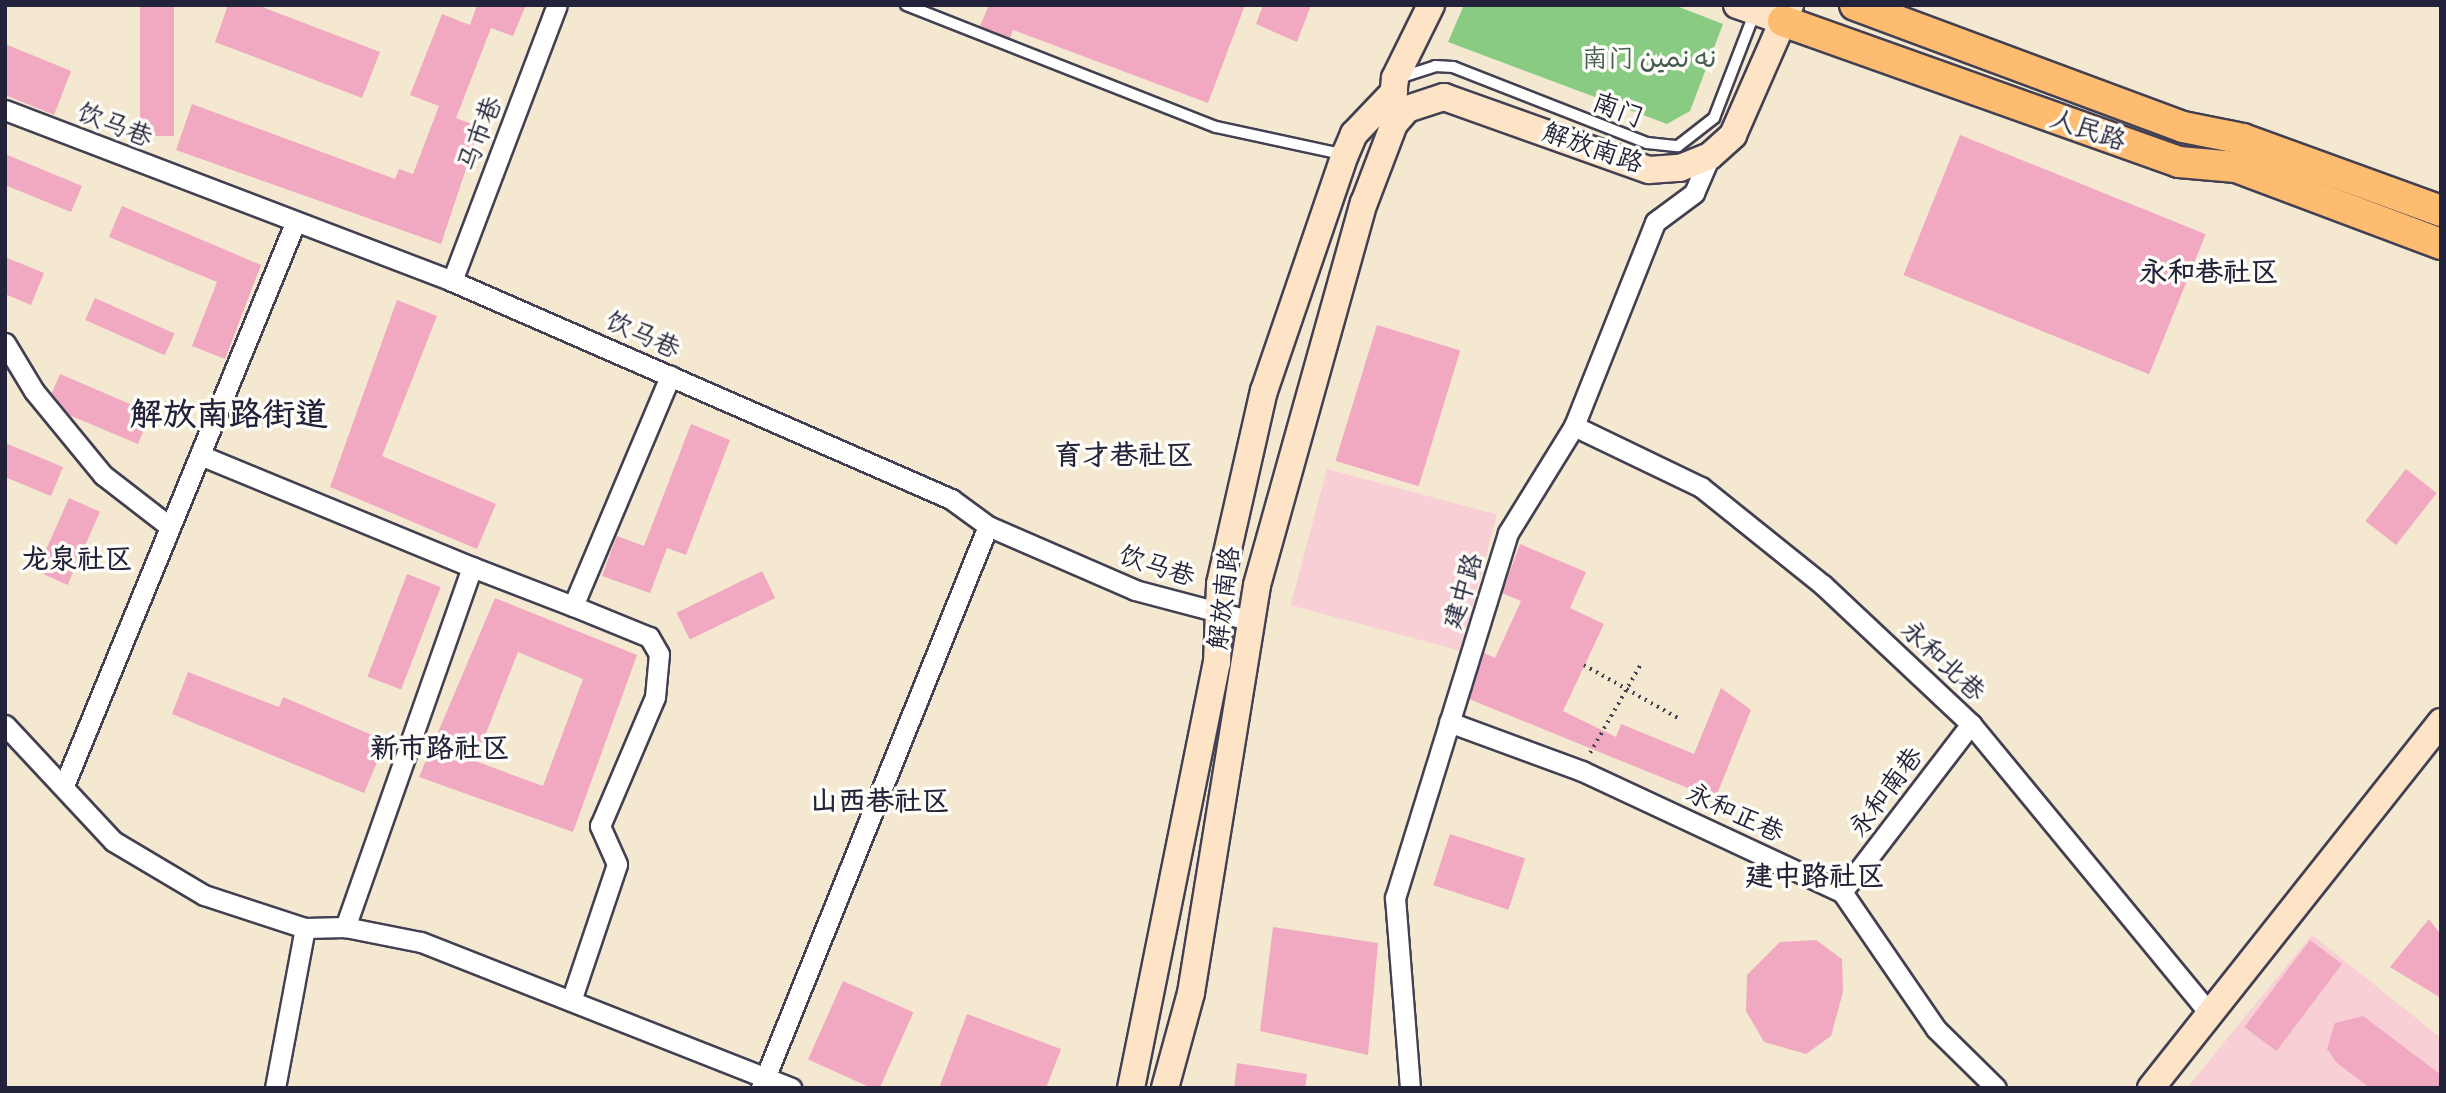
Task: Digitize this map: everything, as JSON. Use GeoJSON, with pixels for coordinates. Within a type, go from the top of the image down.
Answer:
{"type":"FeatureCollection","features":[{"type":"Feature","properties":{"kind":"main road","name":"解放南路"},"geometry":{"type":"LineString","coordinates":[[1165,1088],[1191,993],[1252,621],[1302,414],[1387,142],[1394,92],[1431,5]]}},
{"type":"Feature","properties":{"kind":"main road","name":"人民路"},"geometry":{"type":"LineString","coordinates":[[1855,5],[2183,127],[2243,139],[2441,211]]}},
{"type":"Feature","properties":{"kind":"main road","name":"解放南路"},"geometry":{"type":"LineString","coordinates":[[1387,142],[1407,109],[1444,97],[1463,101],[1649,170],[1681,168],[1710,156],[1744,118],[1765,10]]}},
{"type":"Feature","properties":{"kind":"main road","name":"人民路"},"geometry":{"type":"LineString","coordinates":[[1765,10],[2179,162],[2236,167],[2441,244]]}},
{"type":"Feature","properties":{"kind":"main road"},"geometry":{"type":"LineString","coordinates":[[1394,92],[1427,90],[1463,101]]}},
{"type":"Feature","properties":{"kind":"main road","name":"解放南路"},"geometry":{"type":"LineString","coordinates":[[1131,1088],[1217,663],[1219,612],[1264,391],[1354,134],[1394,92]]}},
{"type":"Feature","properties":{"kind":"main road"},"geometry":{"type":"LineString","coordinates":[[2151,1088],[2441,722]]}},
{"type":"Feature","properties":{"kind":"street","name":"马市巷"},"geometry":{"type":"LineString","coordinates":[[453,281],[557,5]]}},
{"type":"Feature","properties":{"kind":"street","name":"饮马巷"},"geometry":{"type":"LineString","coordinates":[[5,110],[295,223],[453,281],[951,499],[988,526],[1135,590],[1252,621]]}},
{"type":"Feature","properties":{"kind":"street","name":"建中路"},"geometry":{"type":"LineString","coordinates":[[1410,1088],[1395,898],[1508,534],[1574,426],[1655,222],[1694,193],[1710,156]]}},
{"type":"Feature","properties":{"kind":"street"},"geometry":{"type":"LineString","coordinates":[[65,783],[295,223]]}},
{"type":"Feature","properties":{"kind":"street"},"geometry":{"type":"LineString","coordinates":[[5,343],[34,391],[103,475],[170,527]]}},
{"type":"Feature","properties":{"kind":"street"},"geometry":{"type":"LineString","coordinates":[[573,606],[670,376]]}},
{"type":"Feature","properties":{"kind":"street","name":"永和北巷"},"geometry":{"type":"LineString","coordinates":[[1574,426],[1701,487],[1823,585],[1971,723],[2208,1013]]}},
{"type":"Feature","properties":{"kind":"street"},"geometry":{"type":"LineString","coordinates":[[200,455],[649,637],[659,654],[655,697],[600,826],[617,864],[572,998]]}},
{"type":"Feature","properties":{"kind":"street"},"geometry":{"type":"LineString","coordinates":[[763,1083],[988,526]]}},
{"type":"Feature","properties":{"kind":"street"},"geometry":{"type":"LineString","coordinates":[[345,927],[472,567]]}},
{"type":"Feature","properties":{"kind":"street","name":"永和正巷"},"geometry":{"type":"LineString","coordinates":[[1449,722],[1582,771],[1842,892]]}},
{"type":"Feature","properties":{"kind":"street","name":"永和南巷"},"geometry":{"type":"LineString","coordinates":[[1842,892],[1971,723]]}},
{"type":"Feature","properties":{"kind":"street"},"geometry":{"type":"LineString","coordinates":[[5,725],[65,783],[113,841],[204,895],[305,928],[345,927],[421,942],[572,998],[763,1083],[792,1088]]}},
{"type":"Feature","properties":{"kind":"street"},"geometry":{"type":"LineString","coordinates":[[1842,892],[1936,1029],[1996,1088]]}},
{"type":"Feature","properties":{"kind":"street"},"geometry":{"type":"LineString","coordinates":[[275,1088],[305,928]]}},
{"type":"Feature","properties":{"kind":"lane"},"geometry":{"type":"LineString","coordinates":[[906,5],[1216,127],[1345,155]]}},
{"type":"Feature","properties":{"kind":"lane","name":"南门"},"geometry":{"type":"LineString","coordinates":[[1394,92],[1401,78],[1417,69],[1453,67],[1647,143],[1678,146],[1714,118],[1765,10]]}},
{"type":"Feature","properties":{"kind":"path"},"geometry":{"type":"LineString","coordinates":[[1592,749],[1642,662]]}},
{"type":"Feature","properties":{"kind":"path"},"geometry":{"type":"LineString","coordinates":[[1584,665],[1678,718]]}},
{"type":"Feature","properties":{"kind":"shaded area"},"geometry":{"type":"Polygon","coordinates":[[[1327,469],[1497,515],[1461,651],[1291,605],[1327,469]]]}},
{"type":"Feature","properties":{"kind":"shaded area"},"geometry":{"type":"Polygon","coordinates":[[[2312,935],[2441,1038],[2441,1088],[2187,1088],[2312,935]]]}},
{"type":"Feature","properties":{"kind":"green space","name":"南门 نە نمين"},"geometry":{"type":"Polygon","coordinates":[[[1464,5],[1674,5],[1723,24],[1690,111],[1667,124],[1448,42],[1464,5]]]}},
{"type":"Feature","properties":{"kind":"building"},"geometry":{"type":"Polygon","coordinates":[[[140,5],[174,5],[174,136],[140,136],[140,5]]]}},
{"type":"Feature","properties":{"kind":"building"},"geometry":{"type":"Polygon","coordinates":[[[228,5],[257,5],[380,52],[362,98],[215,42],[228,5]]]}},
{"type":"Feature","properties":{"kind":"building"},"geometry":{"type":"Polygon","coordinates":[[[477,5],[526,5],[513,36],[491,28],[456,118],[480,127],[441,244],[176,150],[192,104],[395,179],[399,169],[413,174],[439,106],[410,95],[442,14],[470,25],[477,5]]]}},
{"type":"Feature","properties":{"kind":"building"},"geometry":{"type":"Polygon","coordinates":[[[989,5],[1245,5],[1208,103],[1013,30],[1010,38],[980,26],[989,5]]]}},
{"type":"Feature","properties":{"kind":"building"},"geometry":{"type":"Polygon","coordinates":[[[1263,5],[1311,5],[1297,42],[1256,24],[1263,5]]]}},
{"type":"Feature","properties":{"kind":"building"},"geometry":{"type":"Polygon","coordinates":[[[5,44],[71,71],[54,115],[5,95],[5,44]]]}},
{"type":"Feature","properties":{"kind":"building"},"geometry":{"type":"Polygon","coordinates":[[[1960,135],[2206,234],[2149,374],[1903,275],[1960,135]]]}},
{"type":"Feature","properties":{"kind":"building"},"geometry":{"type":"Polygon","coordinates":[[[5,154],[82,186],[71,212],[5,185],[5,154]]]}},
{"type":"Feature","properties":{"kind":"building"},"geometry":{"type":"Polygon","coordinates":[[[122,206],[261,265],[225,359],[192,346],[217,282],[109,237],[122,206]]]}},
{"type":"Feature","properties":{"kind":"building"},"geometry":{"type":"Polygon","coordinates":[[[5,257],[44,273],[31,305],[5,294],[5,257]]]}},
{"type":"Feature","properties":{"kind":"building"},"geometry":{"type":"Polygon","coordinates":[[[95,298],[174,333],[165,355],[85,320],[95,298]]]}},
{"type":"Feature","properties":{"kind":"building"},"geometry":{"type":"Polygon","coordinates":[[[397,300],[437,316],[382,456],[496,504],[477,549],[330,487],[397,300]]]}},
{"type":"Feature","properties":{"kind":"building"},"geometry":{"type":"Polygon","coordinates":[[[1377,325],[1460,350],[1419,486],[1335,461],[1377,325]]]}},
{"type":"Feature","properties":{"kind":"building"},"geometry":{"type":"Polygon","coordinates":[[[60,374],[151,413],[138,444],[69,415],[52,393],[60,374]]]}},
{"type":"Feature","properties":{"kind":"building"},"geometry":{"type":"Polygon","coordinates":[[[691,424],[730,440],[686,555],[667,548],[650,593],[602,576],[617,536],[644,546],[691,424]]]}},
{"type":"Feature","properties":{"kind":"building"},"geometry":{"type":"Polygon","coordinates":[[[5,443],[63,467],[51,496],[5,477],[5,443]]]}},
{"type":"Feature","properties":{"kind":"building"},"geometry":{"type":"Polygon","coordinates":[[[2406,469],[2437,493],[2396,545],[2365,521],[2406,469]]]}},
{"type":"Feature","properties":{"kind":"building"},"geometry":{"type":"Polygon","coordinates":[[[69,498],[100,512],[68,585],[36,571],[69,498]]]}},
{"type":"Feature","properties":{"kind":"building"},"geometry":{"type":"Polygon","coordinates":[[[1520,544],[1586,572],[1570,608],[1604,624],[1563,711],[1616,737],[1621,724],[1694,754],[1721,688],[1751,710],[1715,799],[1469,699],[1484,653],[1495,658],[1521,601],[1502,593],[1520,544]]]}},
{"type":"Feature","properties":{"kind":"building"},"geometry":{"type":"Polygon","coordinates":[[[762,571],[775,598],[690,640],[677,613],[762,571]]]}},
{"type":"Feature","properties":{"kind":"building"},"geometry":{"type":"Polygon","coordinates":[[[407,574],[441,587],[401,690],[368,677],[407,574]]]}},
{"type":"Feature","properties":{"kind":"building"},"geometry":{"type":"Polygon","coordinates":[[[495,598],[637,655],[573,832],[419,777],[495,598]],[[518,652],[475,761],[543,786],[583,679],[518,652]]]}},
{"type":"Feature","properties":{"kind":"building"},"geometry":{"type":"Polygon","coordinates":[[[188,672],[279,707],[283,697],[386,741],[364,793],[172,714],[188,672]]]}},
{"type":"Feature","properties":{"kind":"building"},"geometry":{"type":"Polygon","coordinates":[[[1450,834],[1525,858],[1508,910],[1433,885],[1450,834]]]}},
{"type":"Feature","properties":{"kind":"building"},"geometry":{"type":"Polygon","coordinates":[[[2429,919],[2441,935],[2441,998],[2390,967],[2429,919]]]}},
{"type":"Feature","properties":{"kind":"building"},"geometry":{"type":"Polygon","coordinates":[[[1273,927],[1378,943],[1368,1055],[1260,1031],[1273,927]]]}},
{"type":"Feature","properties":{"kind":"building"},"geometry":{"type":"Polygon","coordinates":[[[1816,940],[1842,959],[1843,992],[1831,1036],[1806,1054],[1764,1042],[1746,1011],[1747,975],[1780,942],[1816,940]]]}},
{"type":"Feature","properties":{"kind":"building"},"geometry":{"type":"Polygon","coordinates":[[[2310,940],[2342,964],[2276,1051],[2244,1027],[2310,940]]]}},
{"type":"Feature","properties":{"kind":"building"},"geometry":{"type":"Polygon","coordinates":[[[843,981],[913,1012],[880,1088],[872,1088],[808,1060],[843,981]]]}},
{"type":"Feature","properties":{"kind":"building"},"geometry":{"type":"Polygon","coordinates":[[[967,1014],[1061,1049],[1046,1088],[939,1088],[967,1014]]]}},
{"type":"Feature","properties":{"kind":"building"},"geometry":{"type":"Polygon","coordinates":[[[2363,1016],[2441,1075],[2441,1088],[2370,1088],[2337,1063],[2327,1049],[2335,1023],[2363,1016]]]}},
{"type":"Feature","properties":{"kind":"building"},"geometry":{"type":"Polygon","coordinates":[[[1237,1063],[1307,1074],[1305,1088],[1234,1088],[1237,1063]]]}},
{"type":"Feature","properties":{"kind":"district","name":"永和巷社区"},"geometry":{"type":"Point","coordinates":[2209,271]}},
{"type":"Feature","properties":{"kind":"district","name":"解放南路街道"},"geometry":{"type":"Point","coordinates":[229,414]}},
{"type":"Feature","properties":{"kind":"district","name":"育才巷社区"},"geometry":{"type":"Point","coordinates":[1124,454]}},
{"type":"Feature","properties":{"kind":"district","name":"龙泉社区"},"geometry":{"type":"Point","coordinates":[77,558]}},
{"type":"Feature","properties":{"kind":"district","name":"新市路社区"},"geometry":{"type":"Point","coordinates":[440,747]}},
{"type":"Feature","properties":{"kind":"district","name":"山西巷社区"},"geometry":{"type":"Point","coordinates":[880,800]}},
{"type":"Feature","properties":{"kind":"district","name":"建中路社区"},"geometry":{"type":"Point","coordinates":[1815,875]}}]}
